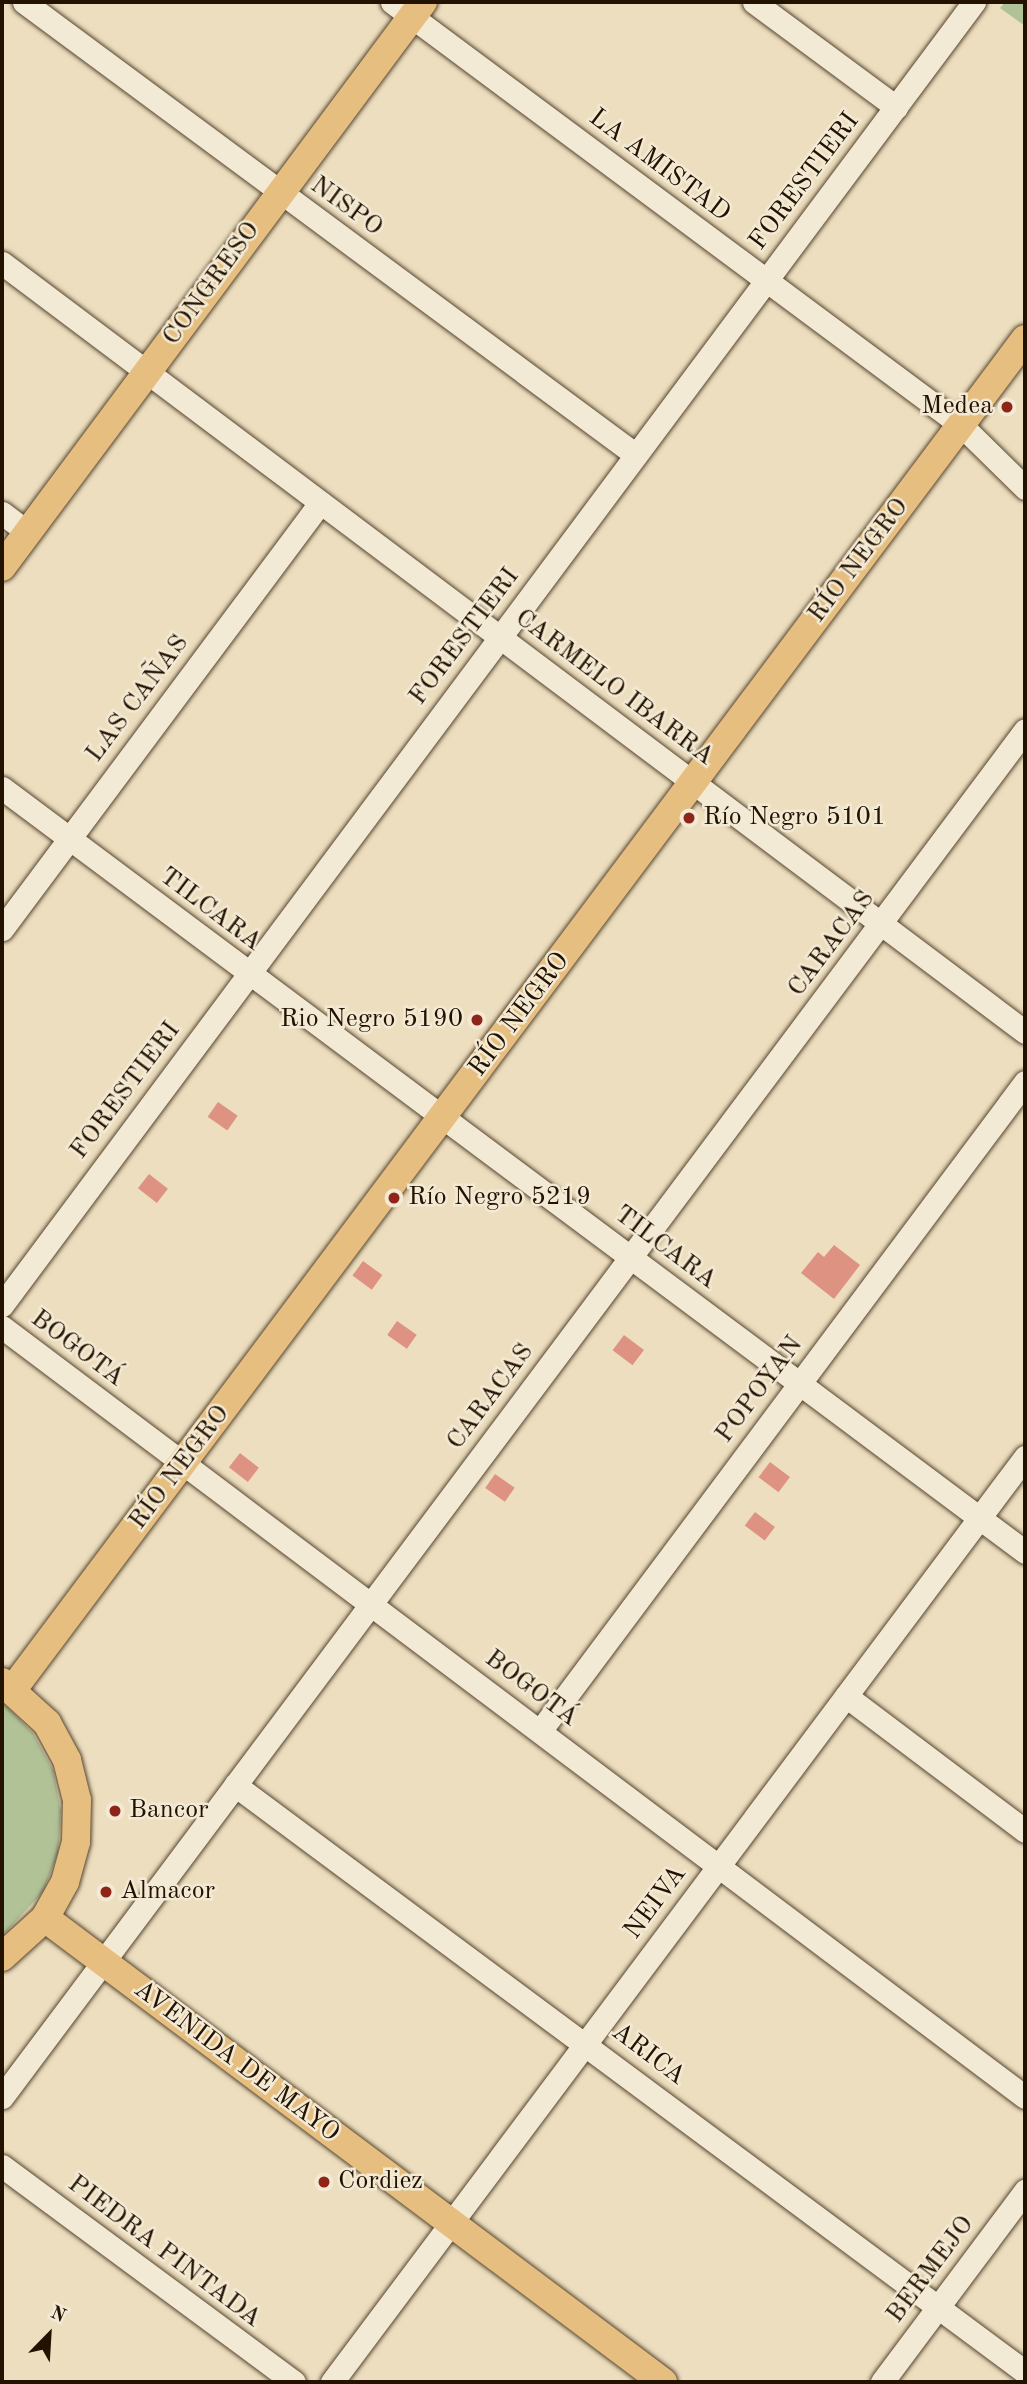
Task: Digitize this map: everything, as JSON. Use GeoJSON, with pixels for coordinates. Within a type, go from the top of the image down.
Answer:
{"type":"FeatureCollection","features":[{"type":"Feature","properties":{"kind":"main road","name":"CONGRESO"},"geometry":{"type":"LineString","coordinates":[[2,567],[279,193],[409,7]]}},
{"type":"Feature","properties":{"kind":"main road","name":"RÍO NEGRO"},"geometry":{"type":"LineString","coordinates":[[7,1686],[184,1463],[1025,339]]}},
{"type":"Feature","properties":{"kind":"main road"},"geometry":{"type":"LineString","coordinates":[[2,1956],[45,1919],[65,1882],[76,1842],[77,1800],[67,1760],[47,1723],[7,1686]]}},
{"type":"Feature","properties":{"kind":"main road","name":"AVENIDA DE MAYO"},"geometry":{"type":"LineString","coordinates":[[45,1919],[663,2382]]}},
{"type":"Feature","properties":{"kind":"street","name":"NISPO"},"geometry":{"type":"LineString","coordinates":[[24,2],[636,455]]}},
{"type":"Feature","properties":{"kind":"street"},"geometry":{"type":"LineString","coordinates":[[754,2],[896,107]]}},
{"type":"Feature","properties":{"kind":"street","name":"FORESTIERI"},"geometry":{"type":"LineString","coordinates":[[2,1305],[974,2]]}},
{"type":"Feature","properties":{"kind":"street","name":"LA AMISTAD"},"geometry":{"type":"LineString","coordinates":[[409,7],[766,280],[961,425],[1025,488]]}},
{"type":"Feature","properties":{"kind":"street","name":"CARMELO IBARRA"},"geometry":{"type":"LineString","coordinates":[[2,263],[1025,1032]]}},
{"type":"Feature","properties":{"kind":"street","name":"LAS CAÑAS"},"geometry":{"type":"LineString","coordinates":[[2,929],[320,503]]}},
{"type":"Feature","properties":{"kind":"street"},"geometry":{"type":"LineString","coordinates":[[2,513],[27,532]]}},
{"type":"Feature","properties":{"kind":"street","name":"CARACAS"},"geometry":{"type":"LineString","coordinates":[[2,2097],[1025,730]]}},
{"type":"Feature","properties":{"kind":"street","name":"TILCARA"},"geometry":{"type":"LineString","coordinates":[[2,788],[1025,1552]]}},
{"type":"Feature","properties":{"kind":"street","name":"POPOYAN"},"geometry":{"type":"LineString","coordinates":[[540,1731],[1025,1082]]}},
{"type":"Feature","properties":{"kind":"street","name":"BOGOTÁ"},"geometry":{"type":"LineString","coordinates":[[2,1327],[1025,2097]]}},
{"type":"Feature","properties":{"kind":"street","name":"NEIVA"},"geometry":{"type":"LineString","coordinates":[[332,2382],[1025,1457]]}},
{"type":"Feature","properties":{"kind":"street"},"geometry":{"type":"LineString","coordinates":[[846,1696],[1025,1831]]}},
{"type":"Feature","properties":{"kind":"street","name":"ARICA"},"geometry":{"type":"LineString","coordinates":[[235,1786],[1025,2372]]}},
{"type":"Feature","properties":{"kind":"street","name":"PIEDRA PINTADA"},"geometry":{"type":"LineString","coordinates":[[2,2166],[293,2382]]}},
{"type":"Feature","properties":{"kind":"street","name":"BERMEJO"},"geometry":{"type":"LineString","coordinates":[[882,2382],[1025,2191]]}},
{"type":"Feature","properties":{"kind":"green space"},"geometry":{"type":"Polygon","coordinates":[[[1005,2],[1025,2],[1025,26],[1000,8],[1005,2]]]}},
{"type":"Feature","properties":{"kind":"green space"},"geometry":{"type":"Polygon","coordinates":[[[2,1702],[33,1733],[53,1770],[61,1811],[58,1853],[43,1892],[2,1936],[2,1702]]]}},
{"type":"Feature","properties":{"kind":"building"},"geometry":{"type":"Polygon","coordinates":[[[218,1102],[238,1116],[227,1131],[208,1117],[218,1102]]]}},
{"type":"Feature","properties":{"kind":"building"},"geometry":{"type":"Polygon","coordinates":[[[149,1174],[168,1189],[157,1203],[138,1188],[149,1174]]]}},
{"type":"Feature","properties":{"kind":"building"},"geometry":{"type":"Polygon","coordinates":[[[834,1245],[860,1265],[834,1299],[801,1273],[818,1252],[824,1257],[834,1245]]]}},
{"type":"Feature","properties":{"kind":"building"},"geometry":{"type":"Polygon","coordinates":[[[363,1261],[382,1275],[372,1290],[352,1276],[363,1261]]]}},
{"type":"Feature","properties":{"kind":"building"},"geometry":{"type":"Polygon","coordinates":[[[397,1321],[417,1335],[407,1349],[387,1335],[397,1321]]]}},
{"type":"Feature","properties":{"kind":"building"},"geometry":{"type":"Polygon","coordinates":[[[624,1335],[644,1350],[633,1365],[613,1350],[624,1335]]]}},
{"type":"Feature","properties":{"kind":"building"},"geometry":{"type":"Polygon","coordinates":[[[240,1453],[259,1468],[248,1482],[229,1467],[240,1453]]]}},
{"type":"Feature","properties":{"kind":"building"},"geometry":{"type":"Polygon","coordinates":[[[770,1462],[790,1477],[779,1492],[759,1477],[770,1462]]]}},
{"type":"Feature","properties":{"kind":"building"},"geometry":{"type":"Polygon","coordinates":[[[495,1474],[515,1488],[505,1502],[485,1488],[495,1474]]]}},
{"type":"Feature","properties":{"kind":"building"},"geometry":{"type":"Polygon","coordinates":[[[755,1512],[775,1527],[765,1541],[745,1526],[755,1512]]]}},
{"type":"Feature","properties":{"kind":"place","name":"Medea"},"geometry":{"type":"Point","coordinates":[1007,407]}},
{"type":"Feature","properties":{"kind":"place","name":"Río Negro 5101"},"geometry":{"type":"Point","coordinates":[689,818]}},
{"type":"Feature","properties":{"kind":"place","name":"Rio Negro 5190"},"geometry":{"type":"Point","coordinates":[477,1020]}},
{"type":"Feature","properties":{"kind":"place","name":"Río Negro 5219"},"geometry":{"type":"Point","coordinates":[394,1198]}},
{"type":"Feature","properties":{"kind":"place","name":"Bancor"},"geometry":{"type":"Point","coordinates":[115,1811]}},
{"type":"Feature","properties":{"kind":"place","name":"Almacor"},"geometry":{"type":"Point","coordinates":[106,1892]}},
{"type":"Feature","properties":{"kind":"place","name":"Cordiez"},"geometry":{"type":"Point","coordinates":[324,2182]}}]}
